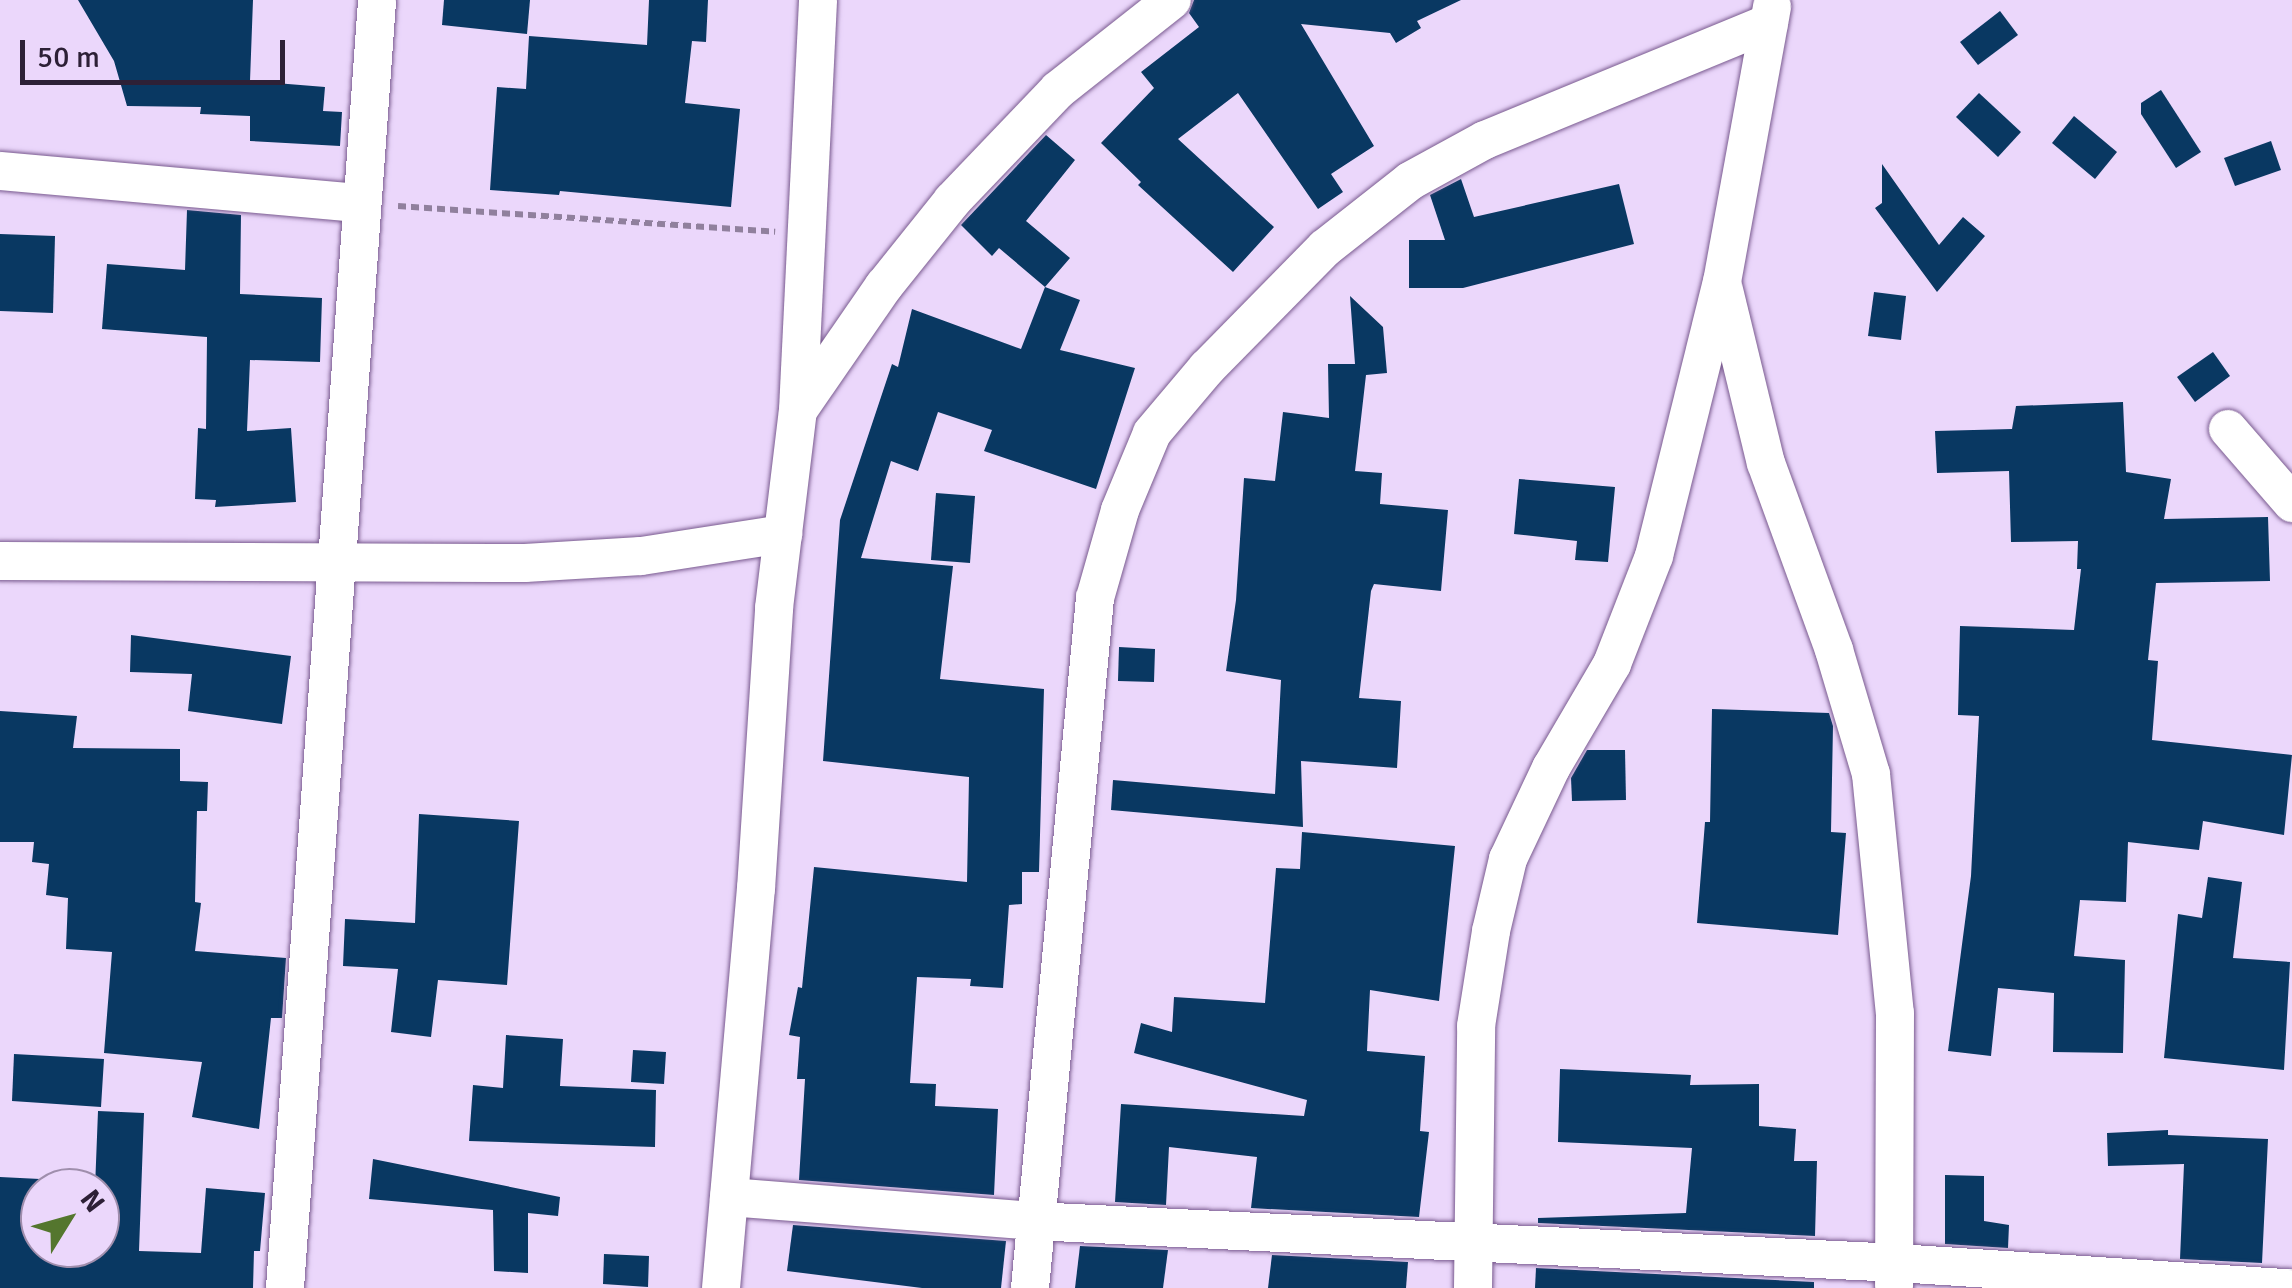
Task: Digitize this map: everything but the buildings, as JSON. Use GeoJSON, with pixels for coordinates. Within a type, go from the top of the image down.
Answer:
{"type":"FeatureCollection","features":[{"type":"Feature","properties":{"kind":"street"},"geometry":{"type":"LineString","coordinates":[[284,1288],[377,0]]}},
{"type":"Feature","properties":{"kind":"street"},"geometry":{"type":"LineString","coordinates":[[721,1288],[783,534],[798,410],[818,0]]}},
{"type":"Feature","properties":{"kind":"street"},"geometry":{"type":"LineString","coordinates":[[798,410],[884,286],[952,201],[1058,90],[1172,0]]}},
{"type":"Feature","properties":{"kind":"street"},"geometry":{"type":"LineString","coordinates":[[1473,1288],[1476,1026],[1491,932],[1508,860],[1550,768],[1612,664],[1654,556],[1722,282],[1771,11]]}},
{"type":"Feature","properties":{"kind":"street"},"geometry":{"type":"LineString","coordinates":[[1030,1288],[1095,598],[1120,510],[1152,434],[1207,368],[1325,248],[1410,181],[1485,140],[1771,11]]}},
{"type":"Feature","properties":{"kind":"street"},"geometry":{"type":"LineString","coordinates":[[0,170],[362,204]]}},
{"type":"Feature","properties":{"kind":"street"},"geometry":{"type":"LineString","coordinates":[[1722,282],[1766,463],[1834,650],[1871,774],[1895,1013],[1895,1276]]}},
{"type":"Feature","properties":{"kind":"street"},"geometry":{"type":"LineString","coordinates":[[2228,429],[2292,503]]}},
{"type":"Feature","properties":{"kind":"street"},"geometry":{"type":"LineString","coordinates":[[0,561],[580,560],[641,556],[783,534]]}},
{"type":"Feature","properties":{"kind":"street"},"geometry":{"type":"LineString","coordinates":[[729,1197],[1034,1221],[1475,1244],[1895,1276],[2287,1288]]}},
{"type":"Feature","properties":{"kind":"path"},"geometry":{"type":"LineString","coordinates":[[362,204],[808,234]]}}]}
